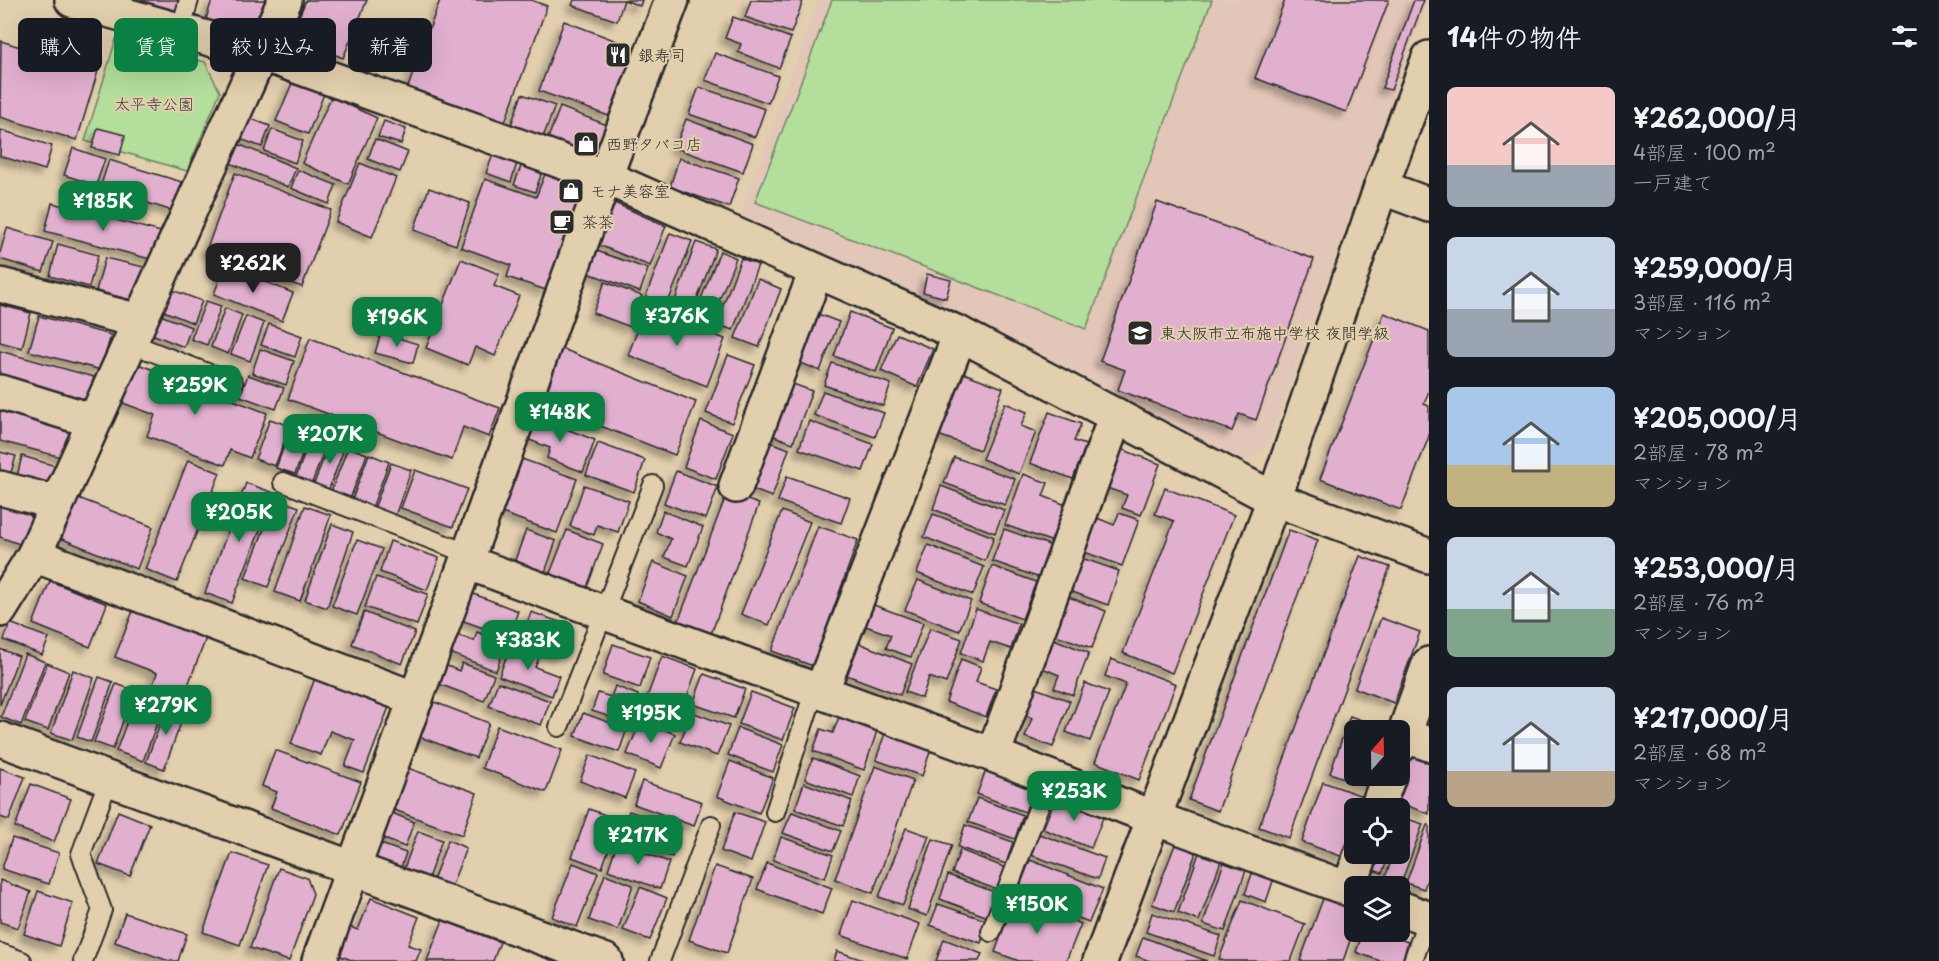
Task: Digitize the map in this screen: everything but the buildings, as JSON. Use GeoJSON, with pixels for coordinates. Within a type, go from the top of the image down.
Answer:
{"type":"FeatureCollection","features":[{"type":"Feature","properties":{"kind":"street"},"geometry":{"type":"LineString","coordinates":[[73,0],[185,15],[210,27]]}},
{"type":"Feature","properties":{"kind":"street"},"geometry":{"type":"LineString","coordinates":[[276,18],[285,0]]}},
{"type":"Feature","properties":{"kind":"street"},"geometry":{"type":"LineString","coordinates":[[319,961],[468,558],[605,177],[672,0]]}},
{"type":"Feature","properties":{"kind":"street"},"geometry":{"type":"LineString","coordinates":[[1100,961],[1274,499],[1381,188],[1429,58]]}},
{"type":"Feature","properties":{"kind":"street"},"geometry":{"type":"LineString","coordinates":[[0,610],[34,555],[251,72]]}},
{"type":"Feature","properties":{"kind":"street"},"geometry":{"type":"LineString","coordinates":[[315,72],[605,177],[960,334],[1274,499],[1429,556]]}},
{"type":"Feature","properties":{"kind":"street"},"geometry":{"type":"LineString","coordinates":[[1381,188],[1429,205]]}},
{"type":"Feature","properties":{"kind":"street"},"geometry":{"type":"LineString","coordinates":[[736,486],[816,271]]}},
{"type":"Feature","properties":{"kind":"street"},"geometry":{"type":"LineString","coordinates":[[0,285],[134,332]]}},
{"type":"Feature","properties":{"kind":"street"},"geometry":{"type":"LineString","coordinates":[[818,691],[960,334]]}},
{"type":"Feature","properties":{"kind":"street"},"geometry":{"type":"LineString","coordinates":[[0,392],[94,421]]}},
{"type":"Feature","properties":{"kind":"street"},"geometry":{"type":"LineString","coordinates":[[993,755],[1116,415]]}},
{"type":"Feature","properties":{"kind":"street"},"geometry":{"type":"LineString","coordinates":[[0,488],[57,503]]}},
{"type":"Feature","properties":{"kind":"street"},"geometry":{"type":"LineString","coordinates":[[34,555],[416,699]]}},
{"type":"Feature","properties":{"kind":"street"},"geometry":{"type":"LineString","coordinates":[[468,558],[602,612],[993,755],[1154,818],[1344,887]]}},
{"type":"Feature","properties":{"kind":"street"},"geometry":{"type":"LineString","coordinates":[[1411,742],[1429,664]]}},
{"type":"Feature","properties":{"kind":"street"},"geometry":{"type":"LineString","coordinates":[[0,739],[606,961]]}},
{"type":"Feature","properties":{"kind":"lane"},"geometry":{"type":"LineString","coordinates":[[134,332],[233,383]]}},
{"type":"Feature","properties":{"kind":"lane"},"geometry":{"type":"LineString","coordinates":[[283,482],[468,558]]}},
{"type":"Feature","properties":{"kind":"lane"},"geometry":{"type":"LineString","coordinates":[[559,728],[653,485]]}},
{"type":"Feature","properties":{"kind":"lane"},"geometry":{"type":"LineString","coordinates":[[775,812],[818,691]]}},
{"type":"Feature","properties":{"kind":"lane"},"geometry":{"type":"LineString","coordinates":[[992,932],[1050,777]]}},
{"type":"Feature","properties":{"kind":"lane"},"geometry":{"type":"LineString","coordinates":[[83,961],[102,910],[81,854],[109,779]]}},
{"type":"Feature","properties":{"kind":"lane"},"geometry":{"type":"LineString","coordinates":[[660,961],[711,825]]}},
{"type":"Feature","properties":{"kind":"lane"},"geometry":{"type":"LineString","coordinates":[[1413,961],[1419,915]]}},
{"type":"Feature","properties":{"kind":"lane"},"geometry":{"type":"LineString","coordinates":[[0,953],[22,961]]}},
{"type":"Feature","properties":{"kind":"shaded area","name":"東大阪市立布施中学校 夜間学級"},"geometry":{"type":"Polygon","coordinates":[[[819,0],[1428,0],[1267,446],[1242,464],[739,220],[819,0]]]}},
{"type":"Feature","properties":{"kind":"green space"},"geometry":{"type":"Polygon","coordinates":[[[832,0],[1212,0],[1086,329],[755,202],[832,0]]]}},
{"type":"Feature","properties":{"kind":"green space","name":"太平寺公園"},"geometry":{"type":"Polygon","coordinates":[[[114,46],[114,72],[198,72],[198,60],[205,62],[220,92],[187,171],[85,141],[114,46]]]}},
{"type":"Feature","properties":{"kind":"place","name":"銀寿司"},"geometry":{"type":"Point","coordinates":[618,55]}},
{"type":"Feature","properties":{"kind":"place","name":"西野タバコ店"},"geometry":{"type":"Point","coordinates":[586,144]}},
{"type":"Feature","properties":{"kind":"place","name":"モナ美容室"},"geometry":{"type":"Point","coordinates":[571,191]}},
{"type":"Feature","properties":{"kind":"place","name":"茶茶"},"geometry":{"type":"Point","coordinates":[562,222]}},
{"type":"Feature","properties":{"kind":"place","name":"東大阪市立布施中学校 夜間学級"},"geometry":{"type":"Point","coordinates":[1140,333]}}]}
